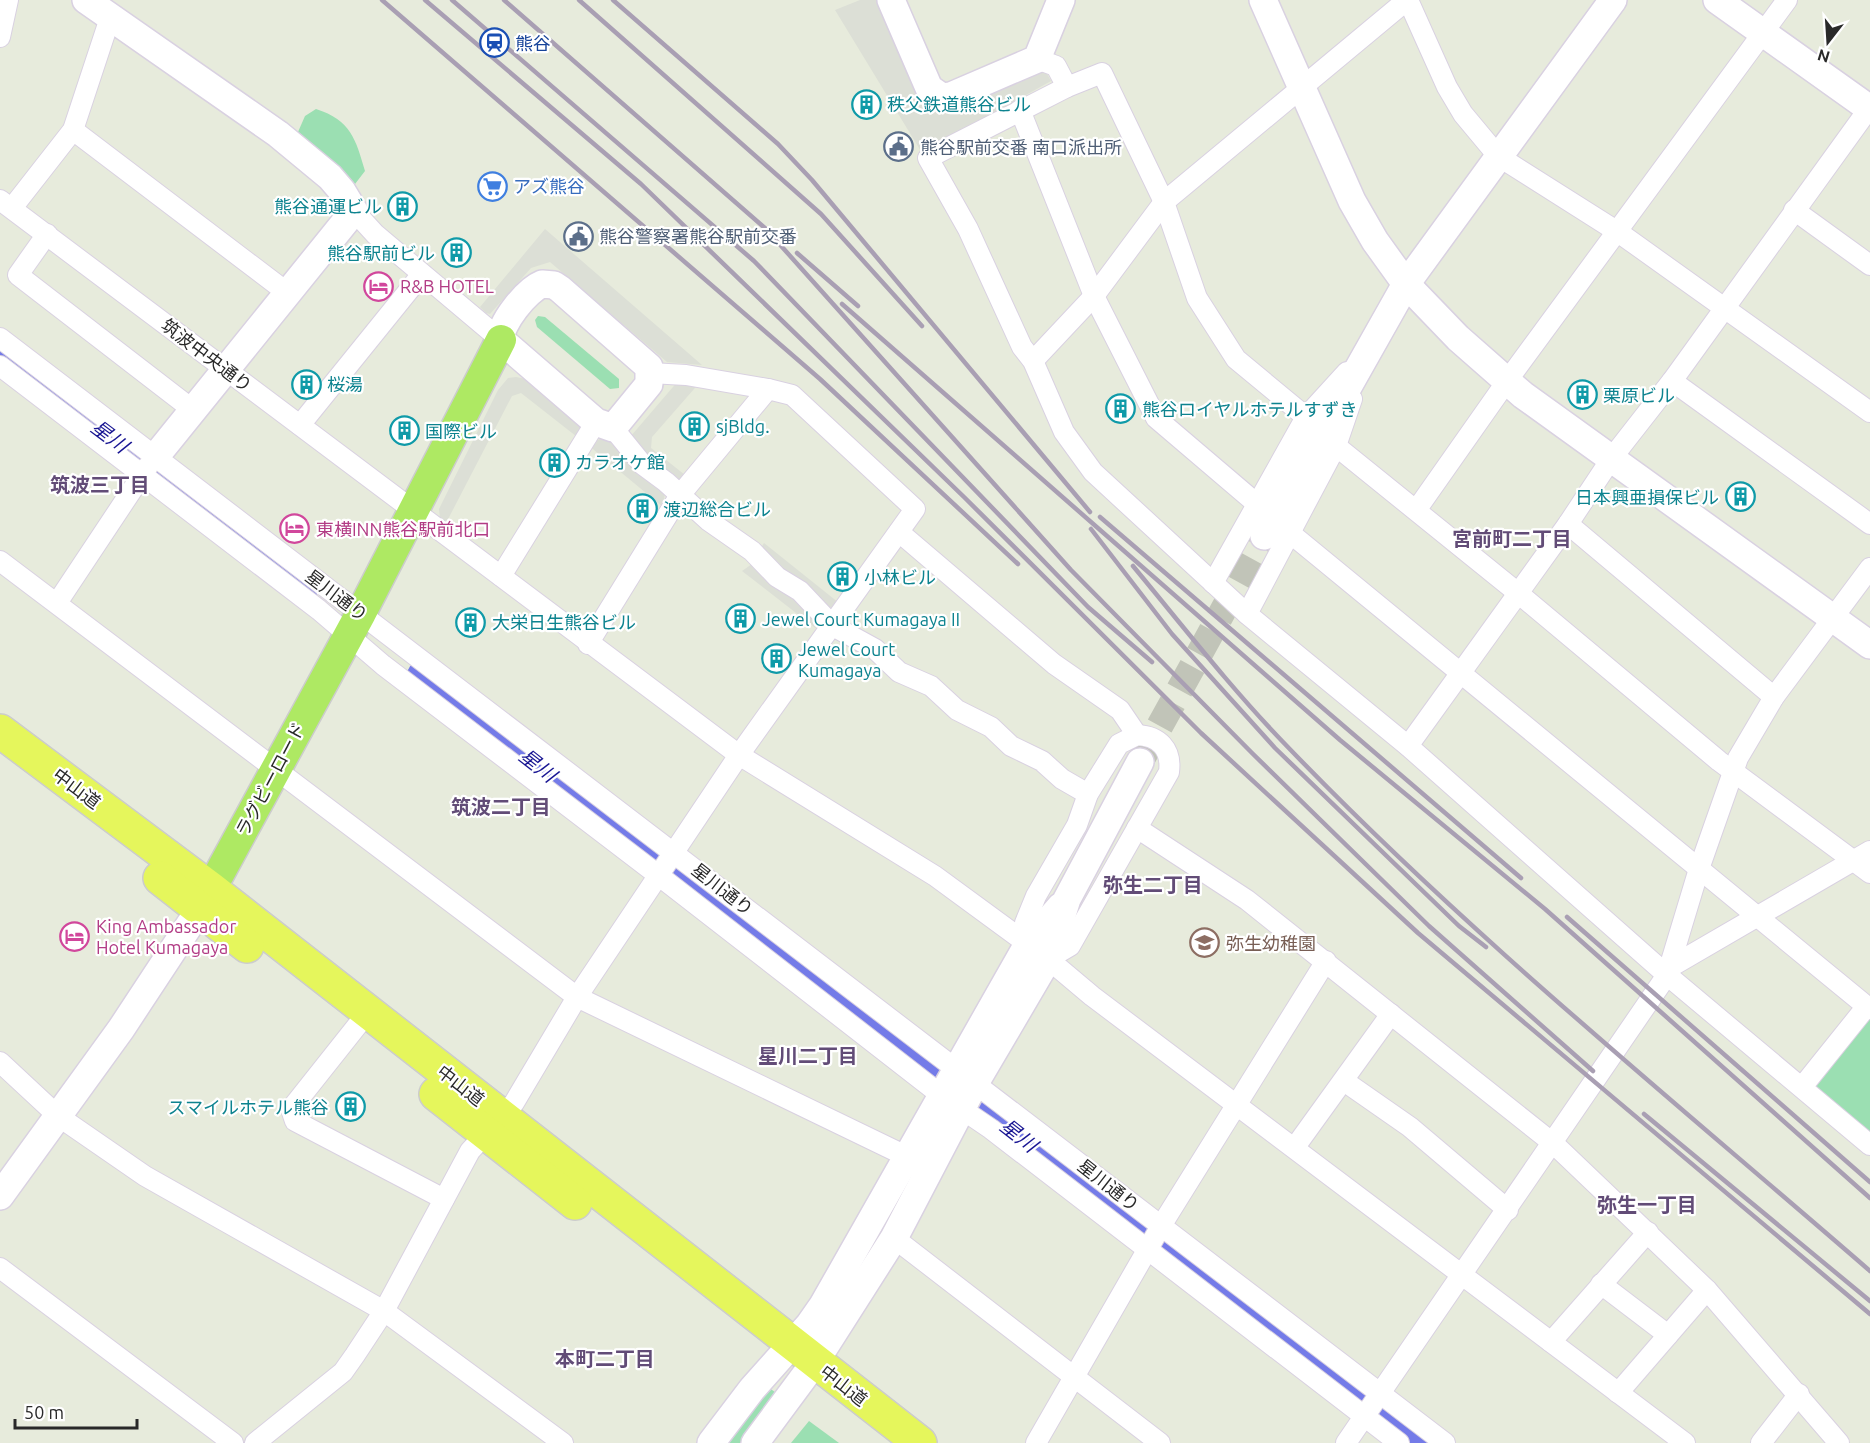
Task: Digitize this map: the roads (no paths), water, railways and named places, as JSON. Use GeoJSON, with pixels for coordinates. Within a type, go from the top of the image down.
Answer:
{"type":"FeatureCollection","features":[{"type":"Feature","properties":{"kind":"highway","name":"中山道"},"geometry":{"type":"LineString","coordinates":[[0,731],[205,899],[796,1362],[883,1443]]}},
{"type":"Feature","properties":{"kind":"highway","name":"中山道"},"geometry":{"type":"LineString","coordinates":[[0,753],[205,899]]}},
{"type":"Feature","properties":{"kind":"highway","name":"中山道"},"geometry":{"type":"LineString","coordinates":[[796,1362],[920,1443]]}},
{"type":"Feature","properties":{"kind":"main road","name":"ラグビーロード"},"geometry":{"type":"LineString","coordinates":[[205,899],[355,625],[501,340]]}},
{"type":"Feature","properties":{"kind":"street"},"geometry":{"type":"LineString","coordinates":[[0,37],[8,0]]}},
{"type":"Feature","properties":{"kind":"street"},"geometry":{"type":"LineString","coordinates":[[86,0],[278,134],[330,177],[354,211],[375,234],[605,425],[643,465],[709,521],[752,551],[777,577],[800,591],[833,626],[875,649],[899,672],[931,687],[957,710],[991,727],[1011,746],[1042,761],[1062,779],[1088,794]]}},
{"type":"Feature","properties":{"kind":"street"},"geometry":{"type":"LineString","coordinates":[[891,0],[928,88],[942,97],[951,96],[1037,59],[1056,66],[1067,87]]}},
{"type":"Feature","properties":{"kind":"street"},"geometry":{"type":"LineString","coordinates":[[1037,59],[1061,0]]}},
{"type":"Feature","properties":{"kind":"street"},"geometry":{"type":"LineString","coordinates":[[1263,0],[1352,201],[1375,241],[1406,284],[1458,338],[1507,381],[1611,459],[1870,645]]}},
{"type":"Feature","properties":{"kind":"street"},"geometry":{"type":"LineString","coordinates":[[1034,361],[1094,296],[1164,202],[1407,0],[1447,87],[1463,114],[1498,156],[1618,232],[1870,412]]}},
{"type":"Feature","properties":{"kind":"street"},"geometry":{"type":"LineString","coordinates":[[1264,536],[1406,284],[1613,0]]}},
{"type":"Feature","properties":{"kind":"street"},"geometry":{"type":"LineString","coordinates":[[1408,746],[1568,524],[1611,459],[1672,381],[1870,108],[1717,0]]}},
{"type":"Feature","properties":{"kind":"street"},"geometry":{"type":"LineString","coordinates":[[1417,510],[1507,381],[1788,0]]}},
{"type":"Feature","properties":{"kind":"street"},"geometry":{"type":"LineString","coordinates":[[6,204],[73,130],[110,18]]}},
{"type":"Feature","properties":{"kind":"street"},"geometry":{"type":"LineString","coordinates":[[1306,417],[1236,359],[1197,298],[1164,202],[1102,73],[1067,87],[928,158],[968,229],[1023,346],[1034,361],[1064,432],[1093,472],[1247,614],[1408,746],[1870,1145]]}},
{"type":"Feature","properties":{"kind":"street"},"geometry":{"type":"LineString","coordinates":[[1020,111],[1094,296],[1156,418],[1257,504]]}},
{"type":"Feature","properties":{"kind":"street"},"geometry":{"type":"LineString","coordinates":[[73,130],[289,294]]}},
{"type":"Feature","properties":{"kind":"street","name":"筑波中央通り"},"geometry":{"type":"LineString","coordinates":[[6,204],[588,644],[739,755],[935,876],[1038,952],[1092,996],[1685,1443]]}},
{"type":"Feature","properties":{"kind":"street"},"geometry":{"type":"LineString","coordinates":[[1794,210],[1870,265]]}},
{"type":"Feature","properties":{"kind":"street"},"geometry":{"type":"LineString","coordinates":[[57,603],[149,465],[354,211]]}},
{"type":"Feature","properties":{"kind":"street"},"geometry":{"type":"LineString","coordinates":[[47,234],[18,275],[193,410]]}},
{"type":"Feature","properties":{"kind":"street"},"geometry":{"type":"LineString","coordinates":[[300,425],[422,274]]}},
{"type":"Feature","properties":{"kind":"street"},"geometry":{"type":"LineString","coordinates":[[501,340],[504,324],[533,289],[542,284],[554,285],[646,362],[650,373],[645,390],[605,425],[501,576]]}},
{"type":"Feature","properties":{"kind":"street","name":"星川通り"},"geometry":{"type":"LineString","coordinates":[[0,338],[149,465],[355,625],[675,852],[1445,1443]]}},
{"type":"Feature","properties":{"kind":"street"},"geometry":{"type":"LineString","coordinates":[[1213,583],[1306,417],[1369,348]]}},
{"type":"Feature","properties":{"kind":"street"},"geometry":{"type":"LineString","coordinates":[[1247,614],[1335,446],[1369,348]]}},
{"type":"Feature","properties":{"kind":"street","name":"星川通り"},"geometry":{"type":"LineString","coordinates":[[0,366],[149,465]]}},
{"type":"Feature","properties":{"kind":"street"},"geometry":{"type":"LineString","coordinates":[[255,1443],[343,1372],[384,1311],[470,1151],[514,1103],[577,997],[739,755],[915,509],[792,395],[768,388],[686,375],[650,373]]}},
{"type":"Feature","properties":{"kind":"street"},"geometry":{"type":"LineString","coordinates":[[1672,381],[1870,524]]}},
{"type":"Feature","properties":{"kind":"street"},"geometry":{"type":"LineString","coordinates":[[588,644],[680,495],[768,388]]}},
{"type":"Feature","properties":{"kind":"street"},"geometry":{"type":"LineString","coordinates":[[1335,446],[1417,510],[1732,771],[1870,873]]}},
{"type":"Feature","properties":{"kind":"street"},"geometry":{"type":"LineString","coordinates":[[1568,524],[1774,697]]}},
{"type":"Feature","properties":{"kind":"street"},"geometry":{"type":"LineString","coordinates":[[899,531],[1054,663],[1120,710],[1137,735]]}},
{"type":"Feature","properties":{"kind":"street"},"geometry":{"type":"LineString","coordinates":[[1290,533],[1869,1008],[1802,1087]]}},
{"type":"Feature","properties":{"kind":"street"},"geometry":{"type":"LineString","coordinates":[[0,561],[577,997],[909,1157]]}},
{"type":"Feature","properties":{"kind":"street"},"geometry":{"type":"LineString","coordinates":[[1346,1443],[1461,1272],[1554,1144],[1669,971],[1699,869],[1732,771],[1774,697],[1870,568]]}},
{"type":"Feature","properties":{"kind":"street","name":"星川通り"},"geometry":{"type":"LineString","coordinates":[[355,625],[383,665],[1399,1443]]}},
{"type":"Feature","properties":{"kind":"street"},"geometry":{"type":"LineString","coordinates":[[1137,735],[1157,740],[1168,754],[1169,772],[1070,946],[1038,952],[1025,923],[1036,896],[1077,825],[1088,794],[1119,744],[1137,735]]}},
{"type":"Feature","properties":{"kind":"street"},"geometry":{"type":"LineString","coordinates":[[755,1443],[823,1305],[909,1157],[952,1101],[1038,952],[1140,762]]}},
{"type":"Feature","properties":{"kind":"street"},"geometry":{"type":"LineString","coordinates":[[1137,828],[1247,900],[1554,1144],[1707,1290],[1839,1443]]}},
{"type":"Feature","properties":{"kind":"street"},"geometry":{"type":"LineString","coordinates":[[1669,971],[1870,851]]}},
{"type":"Feature","properties":{"kind":"street","name":"ラグビーロード"},"geometry":{"type":"LineString","coordinates":[[0,1196],[121,1029],[205,899]]}},
{"type":"Feature","properties":{"kind":"street"},"geometry":{"type":"LineString","coordinates":[[1035,1443],[1075,1378],[1161,1226],[1326,961]]}},
{"type":"Feature","properties":{"kind":"street"},"geometry":{"type":"LineString","coordinates":[[1295,1147],[1391,1014]]}},
{"type":"Feature","properties":{"kind":"street"},"geometry":{"type":"LineString","coordinates":[[361,1021],[291,1109],[295,1121],[444,1199]]}},
{"type":"Feature","properties":{"kind":"street"},"geometry":{"type":"LineString","coordinates":[[0,1062],[58,1116],[145,1176],[384,1311],[563,1443]]}},
{"type":"Feature","properties":{"kind":"street"},"geometry":{"type":"LineString","coordinates":[[1344,1080],[1410,1127],[1508,1210]]}},
{"type":"Feature","properties":{"kind":"street"},"geometry":{"type":"LineString","coordinates":[[711,1443],[796,1362],[894,1238],[952,1101]]}},
{"type":"Feature","properties":{"kind":"street"},"geometry":{"type":"LineString","coordinates":[[1551,1342],[1648,1232]]}},
{"type":"Feature","properties":{"kind":"street"},"geometry":{"type":"LineString","coordinates":[[894,1238],[1160,1443]]}},
{"type":"Feature","properties":{"kind":"street"},"geometry":{"type":"LineString","coordinates":[[0,1268],[233,1443]]}},
{"type":"Feature","properties":{"kind":"street"},"geometry":{"type":"LineString","coordinates":[[1601,1284],[1668,1335]]}},
{"type":"Feature","properties":{"kind":"street"},"geometry":{"type":"LineString","coordinates":[[1618,1393],[1707,1290]]}},
{"type":"Feature","properties":{"kind":"street"},"geometry":{"type":"LineString","coordinates":[[1761,1443],[1799,1394]]}},
{"type":"Feature","properties":{"kind":"waterway","name":"星川"},"geometry":{"type":"LineString","coordinates":[[0,352],[306,586]]}},
{"type":"Feature","properties":{"kind":"waterway","name":"星川"},"geometry":{"type":"LineString","coordinates":[[421,675],[655,855]]}},
{"type":"Feature","properties":{"kind":"waterway","name":"星川"},"geometry":{"type":"LineString","coordinates":[[678,872],[1360,1397]]}},
{"type":"Feature","properties":{"kind":"waterway","name":"星川"},"geometry":{"type":"LineString","coordinates":[[1383,1415],[1420,1443]]}},
{"type":"Feature","properties":{"kind":"tunnel"},"geometry":{"type":"LineString","coordinates":[[1140,762],[1264,536]]}},
{"type":"Feature","properties":{"kind":"railway"},"geometry":{"type":"LineString","coordinates":[[382,0],[820,379],[1018,564]]}},
{"type":"Feature","properties":{"kind":"railway"},"geometry":{"type":"LineString","coordinates":[[425,0],[641,184],[964,497],[1201,733],[1418,933],[1870,1314]]}},
{"type":"Feature","properties":{"kind":"railway"},"geometry":{"type":"LineString","coordinates":[[452,0],[754,261],[1088,607],[1152,662]]}},
{"type":"Feature","properties":{"kind":"railway"},"geometry":{"type":"LineString","coordinates":[[504,0],[766,229],[1071,570],[1253,754],[1429,926],[1593,1071]]}},
{"type":"Feature","properties":{"kind":"railway"},"geometry":{"type":"LineString","coordinates":[[579,0],[821,214],[922,326]]}},
{"type":"Feature","properties":{"kind":"railway"},"geometry":{"type":"LineString","coordinates":[[613,0],[778,144],[812,180],[1090,512]]}},
{"type":"Feature","properties":{"kind":"railway"},"geometry":{"type":"LineString","coordinates":[[797,253],[858,306]]}},
{"type":"Feature","properties":{"kind":"railway"},"geometry":{"type":"LineString","coordinates":[[842,304],[1340,740],[1545,909],[1870,1198]]}},
{"type":"Feature","properties":{"kind":"railway"},"geometry":{"type":"LineString","coordinates":[[1100,517],[1521,878]]}},
{"type":"Feature","properties":{"kind":"railway"},"geometry":{"type":"LineString","coordinates":[[1091,529],[1172,634],[1275,748],[1459,926],[1486,947]]}},
{"type":"Feature","properties":{"kind":"railway"},"geometry":{"type":"LineString","coordinates":[[1133,566],[1263,721],[1352,812],[1424,881],[1570,1013],[1870,1271]]}},
{"type":"Feature","properties":{"kind":"railway"},"geometry":{"type":"LineString","coordinates":[[1567,917],[1870,1182]]}},
{"type":"Feature","properties":{"kind":"railway"},"geometry":{"type":"LineString","coordinates":[[1644,1114],[1870,1301]]}},
{"type":"Feature","properties":{"kind":"place","name":"熊谷"},"geometry":{"type":"Point","coordinates":[494,43]}},
{"type":"Feature","properties":{"kind":"place","name":"秩父鉄道熊谷ビル"},"geometry":{"type":"Point","coordinates":[866,104]}},
{"type":"Feature","properties":{"kind":"place","name":"熊谷駅前交番 南口派出所"},"geometry":{"type":"Point","coordinates":[899,147]}},
{"type":"Feature","properties":{"kind":"place","name":"アズ熊谷"},"geometry":{"type":"Point","coordinates":[492,186]}},
{"type":"Feature","properties":{"kind":"place","name":"熊谷通運ビル"},"geometry":{"type":"Point","coordinates":[403,206]}},
{"type":"Feature","properties":{"kind":"place","name":"熊谷警察署熊谷駅前交番"},"geometry":{"type":"Point","coordinates":[578,236]}},
{"type":"Feature","properties":{"kind":"place","name":"熊谷駅前ビル"},"geometry":{"type":"Point","coordinates":[456,253]}},
{"type":"Feature","properties":{"kind":"place","name":"R&B HOTEL"},"geometry":{"type":"Point","coordinates":[379,286]}},
{"type":"Feature","properties":{"kind":"place","name":"桜湯"},"geometry":{"type":"Point","coordinates":[306,384]}},
{"type":"Feature","properties":{"kind":"place","name":"栗原ビル"},"geometry":{"type":"Point","coordinates":[1582,395]}},
{"type":"Feature","properties":{"kind":"place","name":"熊谷ロイヤルホテルすずき"},"geometry":{"type":"Point","coordinates":[1121,409]}},
{"type":"Feature","properties":{"kind":"place","name":"sjBldg."},"geometry":{"type":"Point","coordinates":[695,426]}},
{"type":"Feature","properties":{"kind":"place","name":"国際ビル"},"geometry":{"type":"Point","coordinates":[404,431]}},
{"type":"Feature","properties":{"kind":"place","name":"カラオケ館"},"geometry":{"type":"Point","coordinates":[554,462]}},
{"type":"Feature","properties":{"kind":"place","name":"日本興亜損保ビル"},"geometry":{"type":"Point","coordinates":[1740,497]}},
{"type":"Feature","properties":{"kind":"place","name":"渡辺総合ビル"},"geometry":{"type":"Point","coordinates":[642,509]}},
{"type":"Feature","properties":{"kind":"place","name":"東横INN熊谷駅前北口"},"geometry":{"type":"Point","coordinates":[295,529]}},
{"type":"Feature","properties":{"kind":"place","name":"小林ビル"},"geometry":{"type":"Point","coordinates":[843,577]}},
{"type":"Feature","properties":{"kind":"place","name":"Jewel Court Kumagaya II"},"geometry":{"type":"Point","coordinates":[741,619]}},
{"type":"Feature","properties":{"kind":"place","name":"大栄日生熊谷ビル"},"geometry":{"type":"Point","coordinates":[471,622]}},
{"type":"Feature","properties":{"kind":"place","name":"Jewel Court Kumagaya"},"geometry":{"type":"Point","coordinates":[777,659]}},
{"type":"Feature","properties":{"kind":"place","name":"King Ambassador Hotel Kumagaya"},"geometry":{"type":"Point","coordinates":[75,936]}},
{"type":"Feature","properties":{"kind":"place","name":"弥生幼稚園"},"geometry":{"type":"Point","coordinates":[1205,943]}},
{"type":"Feature","properties":{"kind":"place","name":"スマイルホテル熊谷"},"geometry":{"type":"Point","coordinates":[350,1107]}},
{"type":"Feature","properties":{"kind":"district","name":"筑波三丁目"},"geometry":{"type":"Point","coordinates":[100,484]}},
{"type":"Feature","properties":{"kind":"district","name":"宮前町二丁目"},"geometry":{"type":"Point","coordinates":[1512,538]}},
{"type":"Feature","properties":{"kind":"district","name":"筑波二丁目"},"geometry":{"type":"Point","coordinates":[501,806]}},
{"type":"Feature","properties":{"kind":"district","name":"弥生二丁目"},"geometry":{"type":"Point","coordinates":[1153,884]}},
{"type":"Feature","properties":{"kind":"district","name":"星川二丁目"},"geometry":{"type":"Point","coordinates":[808,1055]}},
{"type":"Feature","properties":{"kind":"district","name":"弥生一丁目"},"geometry":{"type":"Point","coordinates":[1647,1204]}},
{"type":"Feature","properties":{"kind":"district","name":"本町二丁目"},"geometry":{"type":"Point","coordinates":[605,1358]}}]}
